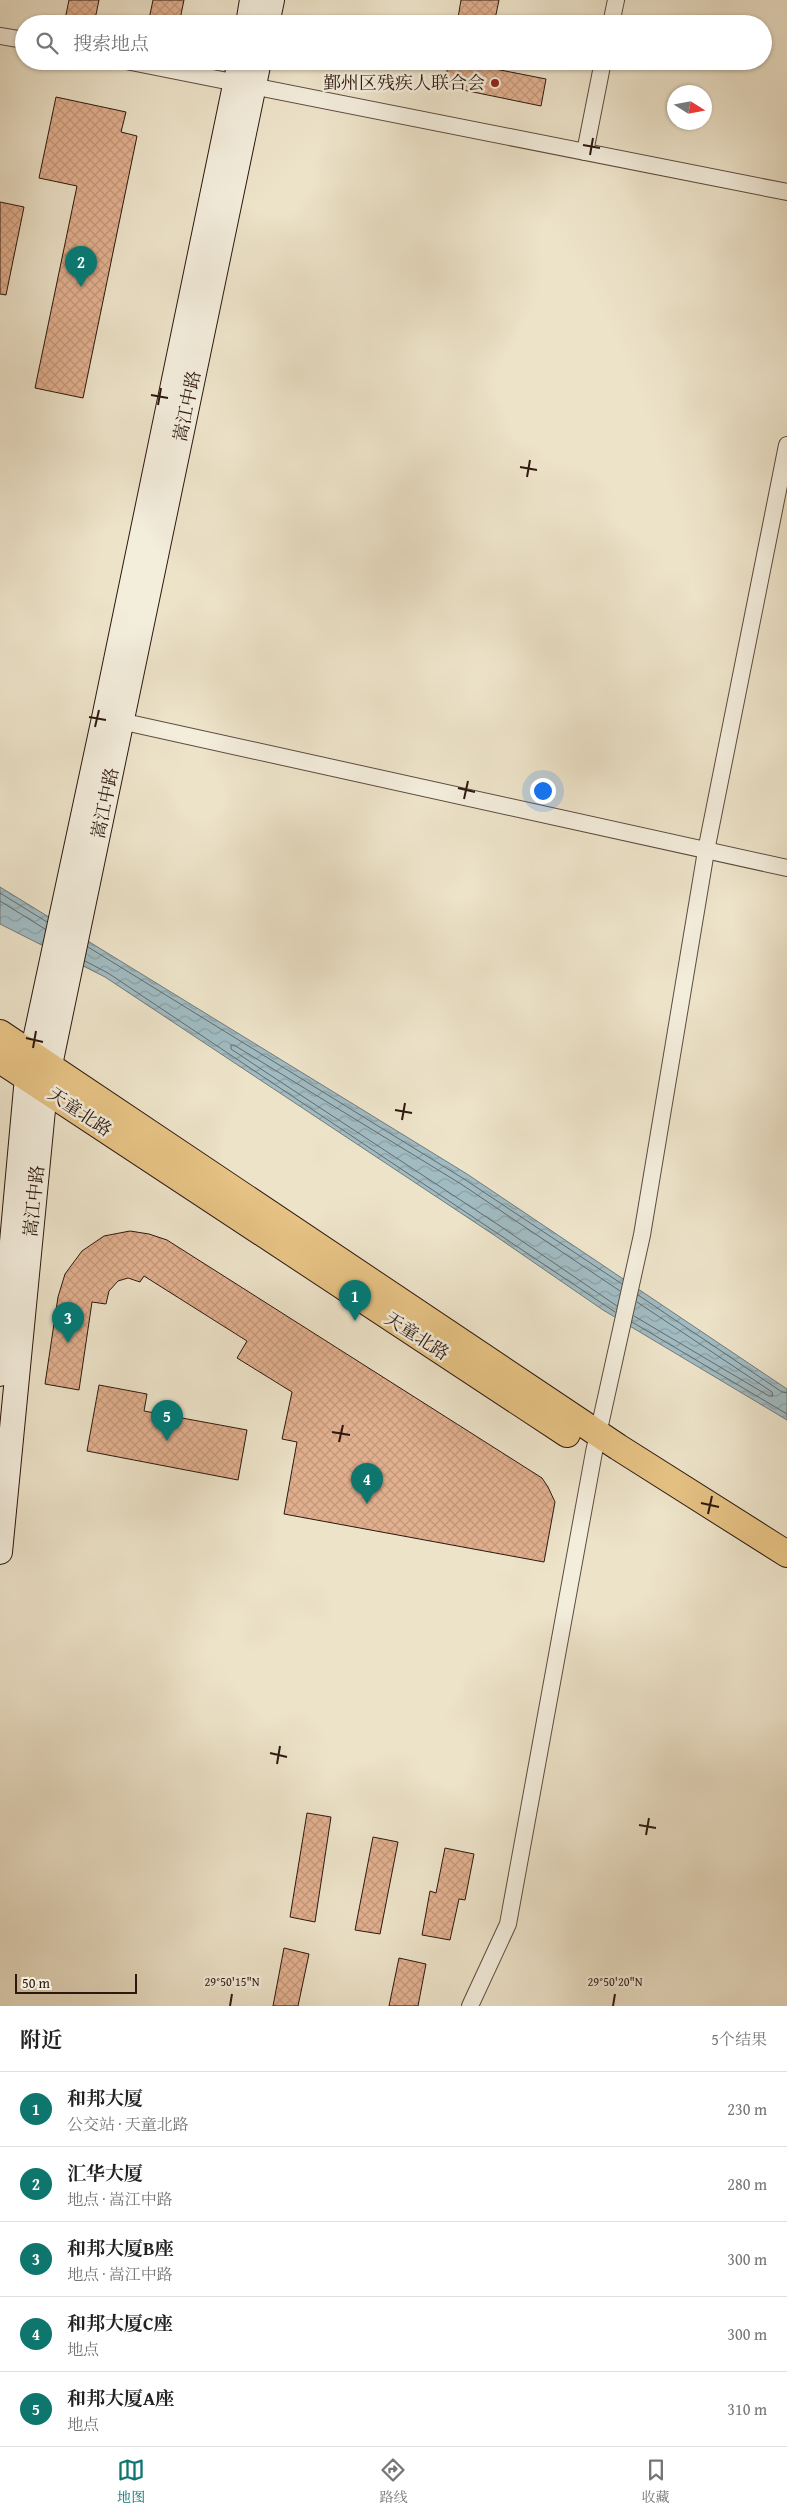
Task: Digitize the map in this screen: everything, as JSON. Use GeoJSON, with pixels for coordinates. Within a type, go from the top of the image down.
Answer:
{"type":"FeatureCollection","features":[{"type":"Feature","properties":{"kind":"main road"},"geometry":{"type":"LineString","coordinates":[[250,15],[252,0]]}},
{"type":"Feature","properties":{"kind":"main road"},"geometry":{"type":"LineString","coordinates":[[269,15],[272,0]]}},
{"type":"Feature","properties":{"kind":"main road","name":"嵩江中路"},"geometry":{"type":"LineString","coordinates":[[0,1552],[38,1071],[113,720],[243,77]]}},
{"type":"Feature","properties":{"kind":"main road","name":"嵩江中路"},"geometry":{"type":"LineString","coordinates":[[0,1374],[48,979],[71,866],[113,720]]}},
{"type":"Feature","properties":{"kind":"main road"},"geometry":{"type":"LineString","coordinates":[[0,1033],[38,1071]]}},
{"type":"Feature","properties":{"kind":"main road","name":"天童北路"},"geometry":{"type":"LineString","coordinates":[[0,1060],[38,1071],[604,1444],[785,1566]]}},
{"type":"Feature","properties":{"kind":"street"},"geometry":{"type":"LineString","coordinates":[[613,15],[616,0]]}},
{"type":"Feature","properties":{"kind":"street"},"geometry":{"type":"LineString","coordinates":[[0,36],[15,38]]}},
{"type":"Feature","properties":{"kind":"street"},"geometry":{"type":"LineString","coordinates":[[192,70],[243,77],[585,152],[787,192]]}},
{"type":"Feature","properties":{"kind":"street"},"geometry":{"type":"LineString","coordinates":[[585,152],[601,70]]}},
{"type":"Feature","properties":{"kind":"street"},"geometry":{"type":"LineString","coordinates":[[470,2006],[508,1924],[604,1444],[642,1234],[706,851],[787,445]]}},
{"type":"Feature","properties":{"kind":"street"},"geometry":{"type":"LineString","coordinates":[[113,720],[787,868]]}},
{"type":"Feature","properties":{"kind":"water"},"geometry":{"type":"Polygon","coordinates":[[[0,887],[467,1174],[787,1389],[787,1420],[603,1310],[494,1235],[105,977],[0,924],[0,887]]]}},
{"type":"Feature","properties":{"kind":"building"},"geometry":{"type":"Polygon","coordinates":[[[69,0],[99,0],[96,15],[66,15],[69,0]]]}},
{"type":"Feature","properties":{"kind":"building"},"geometry":{"type":"Polygon","coordinates":[[[153,0],[184,0],[181,15],[150,15],[153,0]]]}},
{"type":"Feature","properties":{"kind":"building","name":"鄞州区残疾人联合会"},"geometry":{"type":"Polygon","coordinates":[[[461,0],[499,0],[496,15],[458,15],[461,0]]]}},
{"type":"Feature","properties":{"kind":"building","name":"鄞州区残疾人联合会"},"geometry":{"type":"Polygon","coordinates":[[[447,70],[500,70],[546,79],[541,106],[444,86],[447,70]]]}},
{"type":"Feature","properties":{"kind":"building"},"geometry":{"type":"Polygon","coordinates":[[[56,97],[126,112],[121,132],[137,136],[83,398],[35,388],[77,186],[39,178],[56,97]]]}},
{"type":"Feature","properties":{"kind":"building"},"geometry":{"type":"Polygon","coordinates":[[[0,202],[24,207],[6,295],[0,294],[0,202]]]}},
{"type":"Feature","properties":{"kind":"building"},"geometry":{"type":"Polygon","coordinates":[[[130,1231],[149,1234],[167,1240],[542,1478],[555,1502],[544,1562],[284,1514],[297,1442],[282,1439],[292,1392],[237,1358],[247,1341],[144,1276],[140,1282],[128,1278],[118,1281],[109,1291],[106,1304],[92,1302],[79,1390],[45,1384],[58,1297],[65,1274],[82,1251],[104,1236],[130,1231]]]}},
{"type":"Feature","properties":{"kind":"building"},"geometry":{"type":"Polygon","coordinates":[[[99,1385],[147,1394],[144,1411],[247,1430],[238,1480],[87,1451],[99,1385]]]}},
{"type":"Feature","properties":{"kind":"building"},"geometry":{"type":"Polygon","coordinates":[[[307,1813],[331,1817],[315,1922],[290,1917],[307,1813]]]}},
{"type":"Feature","properties":{"kind":"building"},"geometry":{"type":"Polygon","coordinates":[[[373,1837],[398,1842],[380,1934],[355,1930],[373,1837]]]}},
{"type":"Feature","properties":{"kind":"building"},"geometry":{"type":"Polygon","coordinates":[[[445,1848],[474,1854],[465,1900],[459,1899],[450,1940],[422,1935],[430,1891],[436,1893],[445,1848]]]}},
{"type":"Feature","properties":{"kind":"building"},"geometry":{"type":"Polygon","coordinates":[[[284,1948],[309,1954],[298,2006],[273,2006],[284,1948]]]}},
{"type":"Feature","properties":{"kind":"building"},"geometry":{"type":"Polygon","coordinates":[[[399,1958],[426,1964],[418,2006],[389,2006],[399,1958]]]}},
{"type":"Feature","properties":{"kind":"place","name":"鄞州区残疾人联合会"},"geometry":{"type":"Point","coordinates":[495,83]}},
{"type":"Feature","properties":{"kind":"place","name":"汇华大厦"},"geometry":{"type":"Point","coordinates":[81,287]}},
{"type":"Feature","properties":{"kind":"place","name":"和邦大厦"},"geometry":{"type":"Point","coordinates":[355,1321]}},
{"type":"Feature","properties":{"kind":"place","name":"和邦大厦B座"},"geometry":{"type":"Point","coordinates":[68,1343]}},
{"type":"Feature","properties":{"kind":"place","name":"和邦大厦A座"},"geometry":{"type":"Point","coordinates":[167,1441]}},
{"type":"Feature","properties":{"kind":"place","name":"和邦大厦C座"},"geometry":{"type":"Point","coordinates":[367,1504]}}]}
